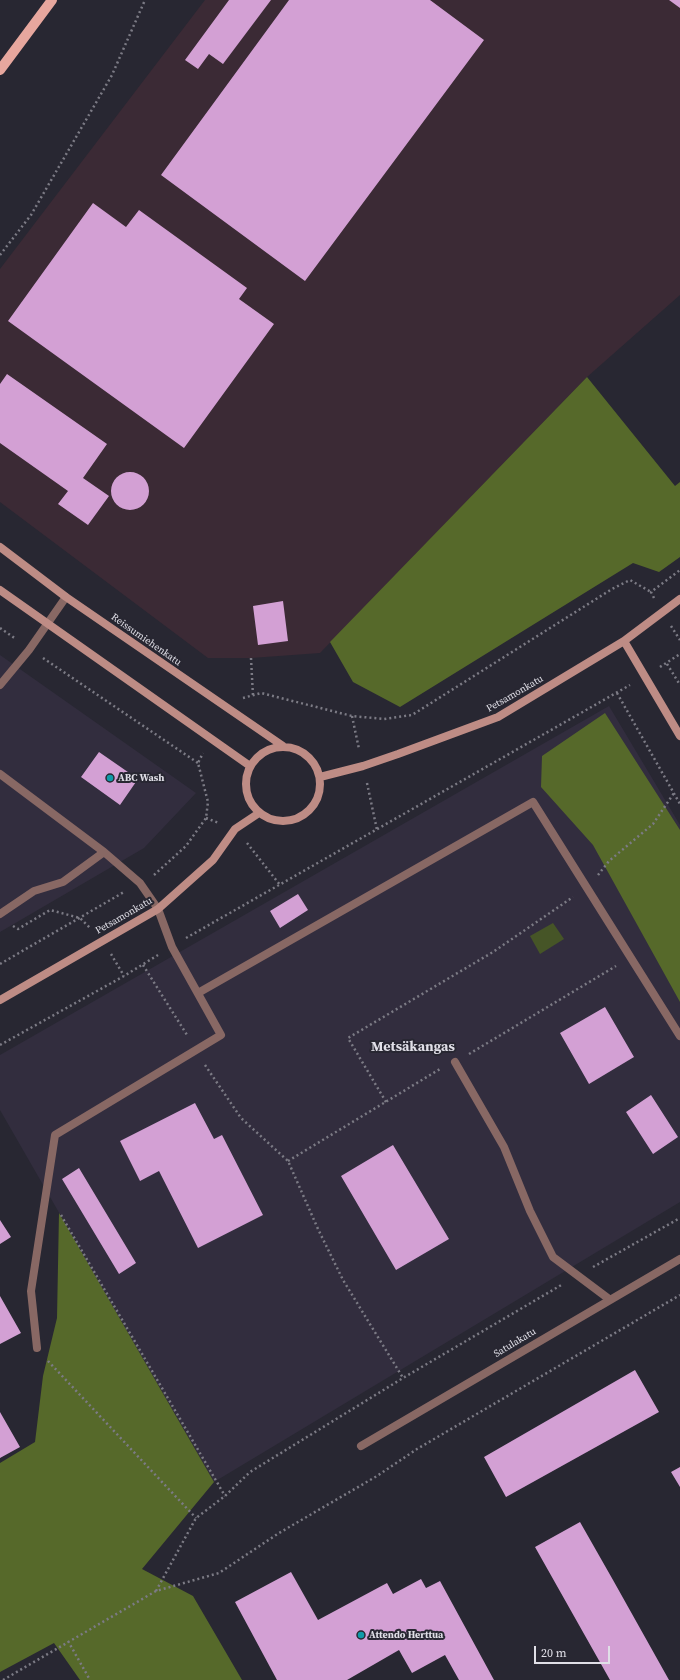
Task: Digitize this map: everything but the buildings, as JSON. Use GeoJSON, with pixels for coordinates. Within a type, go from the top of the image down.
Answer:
{"type":"FeatureCollection","features":[{"type":"Feature","properties":{"kind":"main road"},"geometry":{"type":"LineString","coordinates":[[0,70],[52,0]]}},
{"type":"Feature","properties":{"kind":"street","name":"Reissumiehenkatu"},"geometry":{"type":"LineString","coordinates":[[0,547],[66,597],[283,746]]}},
{"type":"Feature","properties":{"kind":"street"},"geometry":{"type":"LineString","coordinates":[[0,590],[250,766]]}},
{"type":"Feature","properties":{"kind":"street"},"geometry":{"type":"LineString","coordinates":[[0,685],[29,650],[66,597]]}},
{"type":"Feature","properties":{"kind":"street","name":"Petsamonkatu"},"geometry":{"type":"LineString","coordinates":[[320,777],[391,757],[498,717],[624,641],[680,599]]}},
{"type":"Feature","properties":{"kind":"street"},"geometry":{"type":"LineString","coordinates":[[624,641],[680,736]]}},
{"type":"Feature","properties":{"kind":"street"},"geometry":{"type":"LineString","coordinates":[[283,746],[296,748],[307,755],[316,765],[320,777],[320,790],[316,802],[308,812],[296,819],[283,822],[271,819],[259,813],[251,803],[246,791],[246,778],[250,766],[256,758],[264,751],[283,746]]}},
{"type":"Feature","properties":{"kind":"street"},"geometry":{"type":"LineString","coordinates":[[0,774],[104,852],[140,883],[158,909],[172,947],[221,1035],[55,1135],[32,1291],[36,1348]]}},
{"type":"Feature","properties":{"kind":"street"},"geometry":{"type":"LineString","coordinates":[[198,993],[533,802],[680,1036]]}},
{"type":"Feature","properties":{"kind":"street","name":"Petsamonkatu"},"geometry":{"type":"LineString","coordinates":[[0,1000],[158,909],[213,860],[236,829],[259,813]]}},
{"type":"Feature","properties":{"kind":"street"},"geometry":{"type":"LineString","coordinates":[[0,914],[34,892],[63,882],[104,852]]}},
{"type":"Feature","properties":{"kind":"street"},"geometry":{"type":"LineString","coordinates":[[455,1062],[504,1147],[530,1211],[553,1257],[609,1299]]}},
{"type":"Feature","properties":{"kind":"street","name":"Satulakatu"},"geometry":{"type":"LineString","coordinates":[[361,1446],[680,1258]]}},
{"type":"Feature","properties":{"kind":"path"},"geometry":{"type":"LineString","coordinates":[[0,255],[31,215],[112,75],[145,0]]}},
{"type":"Feature","properties":{"kind":"path"},"geometry":{"type":"LineString","coordinates":[[228,709],[244,698],[261,693],[352,716],[384,719],[412,715],[612,589],[630,580],[651,592]]}},
{"type":"Feature","properties":{"kind":"path"},"geometry":{"type":"LineString","coordinates":[[0,628],[29,650],[198,763]]}},
{"type":"Feature","properties":{"kind":"path"},"geometry":{"type":"LineString","coordinates":[[251,658],[253,696]]}},
{"type":"Feature","properties":{"kind":"path"},"geometry":{"type":"LineString","coordinates":[[666,663],[680,685]]}},
{"type":"Feature","properties":{"kind":"path"},"geometry":{"type":"LineString","coordinates":[[0,1045],[124,976],[280,885],[617,693],[680,804]]}},
{"type":"Feature","properties":{"kind":"path"},"geometry":{"type":"LineString","coordinates":[[0,964],[156,874],[186,846],[206,818],[208,802],[198,763],[210,738]]}},
{"type":"Feature","properties":{"kind":"path"},"geometry":{"type":"LineString","coordinates":[[386,1102],[348,1038],[493,952],[587,887],[610,861],[652,824],[674,793]]}},
{"type":"Feature","properties":{"kind":"path"},"geometry":{"type":"LineString","coordinates":[[206,818],[236,829],[280,885]]}},
{"type":"Feature","properties":{"kind":"path"},"geometry":{"type":"LineString","coordinates":[[9,924],[18,929],[50,910],[80,918],[102,940],[124,976]]}},
{"type":"Feature","properties":{"kind":"path"},"geometry":{"type":"LineString","coordinates":[[143,964],[216,1083],[241,1118],[288,1161],[318,1229],[343,1280],[403,1378]]}},
{"type":"Feature","properties":{"kind":"path"},"geometry":{"type":"LineString","coordinates":[[59,1212],[225,1496]]}},
{"type":"Feature","properties":{"kind":"path"},"geometry":{"type":"LineString","coordinates":[[156,1591],[196,1518],[225,1496],[250,1472],[403,1378],[577,1276],[680,1218]]}},
{"type":"Feature","properties":{"kind":"path"},"geometry":{"type":"LineString","coordinates":[[3,1680],[156,1591],[219,1573],[279,1533],[377,1476],[417,1449],[680,1295]]}},
{"type":"Feature","properties":{"kind":"path"},"geometry":{"type":"LineString","coordinates":[[36,1348],[196,1518]]}},
{"type":"Feature","properties":{"kind":"path"},"geometry":{"type":"LineString","coordinates":[[68,1641],[90,1680]]}},
{"type":"Feature","properties":{"kind":"shaded area"},"geometry":{"type":"Polygon","coordinates":[[[205,0],[680,0],[680,295],[587,377],[320,653],[251,658],[208,658],[0,502],[0,269],[205,0]]]}},
{"type":"Feature","properties":{"kind":"shaded area"},"geometry":{"type":"Polygon","coordinates":[[[0,655],[196,793],[144,848],[0,932],[0,655]]]}},
{"type":"Feature","properties":{"kind":"shaded area"},"geometry":{"type":"Polygon","coordinates":[[[609,706],[680,825],[680,1202],[214,1482],[0,1110],[0,1055],[609,706]]]}},
{"type":"Feature","properties":{"kind":"green space"},"geometry":{"type":"Polygon","coordinates":[[[587,377],[675,486],[680,482],[680,557],[659,572],[633,563],[400,707],[353,682],[330,642],[587,377]]]}},
{"type":"Feature","properties":{"kind":"green space"},"geometry":{"type":"Polygon","coordinates":[[[605,713],[680,830],[680,1002],[593,845],[541,787],[542,756],[605,713]]]}},
{"type":"Feature","properties":{"kind":"green space"},"geometry":{"type":"Polygon","coordinates":[[[553,923],[564,939],[540,954],[530,936],[553,923]]]}},
{"type":"Feature","properties":{"kind":"green space"},"geometry":{"type":"Polygon","coordinates":[[[59,1213],[214,1482],[142,1569],[193,1596],[242,1680],[80,1680],[54,1643],[0,1672],[0,1463],[35,1442],[43,1376],[57,1318],[59,1213]]]}},
{"type":"Feature","properties":{"kind":"place","name":"ABC Wash"},"geometry":{"type":"Point","coordinates":[110,778]}},
{"type":"Feature","properties":{"kind":"place","name":"Attendo Herttua"},"geometry":{"type":"Point","coordinates":[361,1635]}},
{"type":"Feature","properties":{"kind":"district","name":"Metsäkangas"},"geometry":{"type":"Point","coordinates":[413,1047]}}]}
